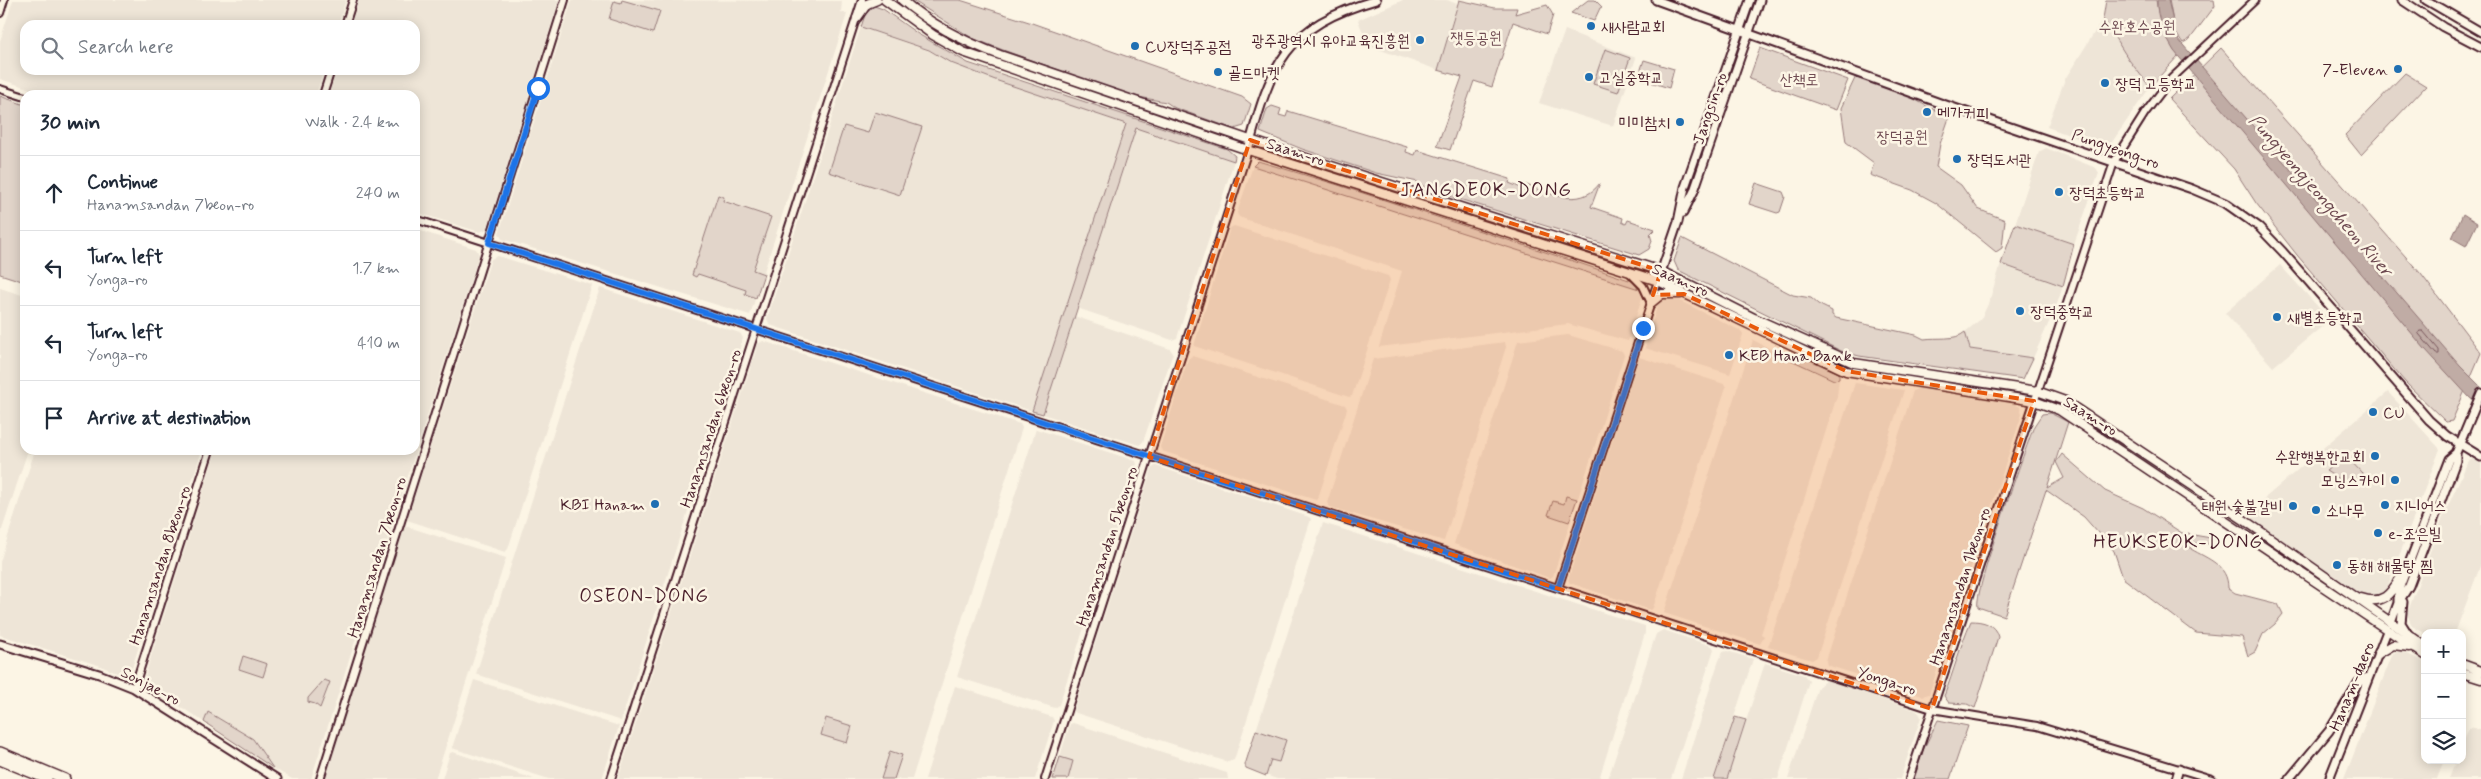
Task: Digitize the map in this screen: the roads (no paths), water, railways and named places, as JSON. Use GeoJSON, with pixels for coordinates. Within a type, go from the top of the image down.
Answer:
{"type":"FeatureCollection","features":[{"type":"Feature","properties":{"kind":"highway"},"geometry":{"type":"LineString","coordinates":[[0,752],[65,779]]}},
{"type":"Feature","properties":{"kind":"highway"},"geometry":{"type":"LineString","coordinates":[[0,760],[47,779]]}},
{"type":"Feature","properties":{"kind":"main road"},"geometry":{"type":"LineString","coordinates":[[857,18],[867,4],[883,0]]}},
{"type":"Feature","properties":{"kind":"main road","name":"Saam-ro"},"geometry":{"type":"LineString","coordinates":[[883,0],[933,35],[963,52],[1248,150],[1658,281],[1846,371],[2034,401],[2060,410],[2387,631],[2412,643],[2421,645]]}},
{"type":"Feature","properties":{"kind":"main road","name":"Saam-ro"},"geometry":{"type":"LineString","coordinates":[[902,0],[939,26],[968,43],[1250,140],[1661,272],[1754,318],[1854,363],[2037,391],[2065,401],[2247,522],[2391,622],[2421,651]]}},
{"type":"Feature","properties":{"kind":"main road"},"geometry":{"type":"LineString","coordinates":[[1248,150],[1271,75],[1279,60],[1293,44],[1320,23],[1376,0]]}},
{"type":"Feature","properties":{"kind":"main road","name":"Pungyeong-ro"},"geometry":{"type":"LineString","coordinates":[[1656,0],[1940,103],[2212,197],[2234,208],[2251,221],[2283,252],[2429,420],[2460,445],[2481,457]]}},
{"type":"Feature","properties":{"kind":"main road","name":"Jangsin-ro"},"geometry":{"type":"LineString","coordinates":[[1658,281],[1678,222],[1685,187],[1750,0]]}},
{"type":"Feature","properties":{"kind":"main road","name":"Jangsin-ro"},"geometry":{"type":"LineString","coordinates":[[1678,222],[1694,191],[1760,0]]}},
{"type":"Feature","properties":{"kind":"main road"},"geometry":{"type":"LineString","coordinates":[[2402,0],[2435,22],[2481,47]]}},
{"type":"Feature","properties":{"kind":"main road"},"geometry":{"type":"LineString","coordinates":[[2426,0],[2481,32]]}},
{"type":"Feature","properties":{"kind":"main road"},"geometry":{"type":"LineString","coordinates":[[1651,303],[1662,294],[1684,294]]}},
{"type":"Feature","properties":{"kind":"main road","name":"Hanam-daero"},"geometry":{"type":"LineString","coordinates":[[2391,622],[2398,603],[2406,593],[2452,472],[2456,453],[2481,393]]}},
{"type":"Feature","properties":{"kind":"main road","name":"Hanam-daero"},"geometry":{"type":"LineString","coordinates":[[2398,603],[2398,592],[2449,459],[2456,453]]}},
{"type":"Feature","properties":{"kind":"main road"},"geometry":{"type":"LineString","coordinates":[[2352,595],[2370,601],[2384,599],[2407,568]]}},
{"type":"Feature","properties":{"kind":"main road"},"geometry":{"type":"LineString","coordinates":[[2378,654],[2393,645],[2412,643],[2401,623],[2401,608],[2406,593]]}},
{"type":"Feature","properties":{"kind":"main road","name":"Hanam-daero"},"geometry":{"type":"LineString","coordinates":[[2329,777],[2387,631]]}},
{"type":"Feature","properties":{"kind":"main road","name":"Sonjae-ro"},"geometry":{"type":"LineString","coordinates":[[0,644],[99,674],[134,688],[277,779]]}},
{"type":"Feature","properties":{"kind":"main road"},"geometry":{"type":"LineString","coordinates":[[2466,665],[2481,670]]}},
{"type":"Feature","properties":{"kind":"main road"},"geometry":{"type":"LineString","coordinates":[[2465,674],[2481,679]]}},
{"type":"Feature","properties":{"kind":"main road"},"geometry":{"type":"LineString","coordinates":[[2289,779],[2329,731],[2358,683],[2370,676]]}},
{"type":"Feature","properties":{"kind":"main road"},"geometry":{"type":"LineString","coordinates":[[2176,779],[2179,769]]}},
{"type":"Feature","properties":{"kind":"street"},"geometry":{"type":"LineString","coordinates":[[0,13],[4,0]]}},
{"type":"Feature","properties":{"kind":"street"},"geometry":{"type":"LineString","coordinates":[[347,20],[353,0]]}},
{"type":"Feature","properties":{"kind":"street","name":"Hanamsandan 7beon-ro"},"geometry":{"type":"LineString","coordinates":[[320,779],[566,0]]}},
{"type":"Feature","properties":{"kind":"street"},"geometry":{"type":"LineString","coordinates":[[857,18],[858,0]]}},
{"type":"Feature","properties":{"kind":"street","name":"Hanamsandan 6beon-ro"},"geometry":{"type":"LineString","coordinates":[[611,779],[862,0]]}},
{"type":"Feature","properties":{"kind":"street","name":"Hanamsandan 1beon-ro"},"geometry":{"type":"LineString","coordinates":[[1909,779],[2114,162],[2145,113],[2171,79],[2255,0]]}},
{"type":"Feature","properties":{"kind":"street"},"geometry":{"type":"LineString","coordinates":[[325,90],[329,75]]}},
{"type":"Feature","properties":{"kind":"street"},"geometry":{"type":"LineString","coordinates":[[0,89],[20,95]]}},
{"type":"Feature","properties":{"kind":"street","name":"Hanamsandan 5beon-ro"},"geometry":{"type":"LineString","coordinates":[[1045,779],[1248,150]]}},
{"type":"Feature","properties":{"kind":"street","name":"Yonga-ro"},"geometry":{"type":"LineString","coordinates":[[420,222],[1932,709],[2037,726],[2212,779]]}},
{"type":"Feature","properties":{"kind":"street"},"geometry":{"type":"LineString","coordinates":[[1626,271],[1639,280],[1651,303]]}},
{"type":"Feature","properties":{"kind":"street"},"geometry":{"type":"LineString","coordinates":[[1558,588],[1658,281]]}},
{"type":"Feature","properties":{"kind":"street","name":"Hanamsandan 8beon-ro"},"geometry":{"type":"LineString","coordinates":[[134,688],[208,455]]}},
{"type":"Feature","properties":{"kind":"street","name":"Hanam-daero"},"geometry":{"type":"LineString","coordinates":[[2387,631],[2391,622]]}},
{"type":"Feature","properties":{"kind":"water"},"geometry":{"type":"Polygon","coordinates":[[[2157,0],[2168,0],[2177,38],[2460,366],[2481,387],[2481,406],[2470,398],[2425,349],[2174,51],[2164,33],[2157,0]]]}},
{"type":"Feature","properties":{"kind":"water"},"geometry":{"type":"Polygon","coordinates":[[[2463,214],[2477,223],[2466,246],[2452,238],[2463,214]]]}},
{"type":"Feature","properties":{"kind":"place","name":"새사람교회"},"geometry":{"type":"Point","coordinates":[1591,26]}},
{"type":"Feature","properties":{"kind":"place","name":"광주광역시 유아교육진흥원"},"geometry":{"type":"Point","coordinates":[1420,40]}},
{"type":"Feature","properties":{"kind":"place","name":"CU장덕주공점"},"geometry":{"type":"Point","coordinates":[1135,46]}},
{"type":"Feature","properties":{"kind":"place","name":"7-Eleven"},"geometry":{"type":"Point","coordinates":[2398,69]}},
{"type":"Feature","properties":{"kind":"place","name":"골드마켓"},"geometry":{"type":"Point","coordinates":[1218,72]}},
{"type":"Feature","properties":{"kind":"place","name":"고실중학교"},"geometry":{"type":"Point","coordinates":[1589,77]}},
{"type":"Feature","properties":{"kind":"place","name":"장덕 고등학교"},"geometry":{"type":"Point","coordinates":[2105,83]}},
{"type":"Feature","properties":{"kind":"place","name":"메가커피"},"geometry":{"type":"Point","coordinates":[1927,112]}},
{"type":"Feature","properties":{"kind":"place","name":"미미참치"},"geometry":{"type":"Point","coordinates":[1680,122]}},
{"type":"Feature","properties":{"kind":"place","name":"장덕도서관"},"geometry":{"type":"Point","coordinates":[1957,159]}},
{"type":"Feature","properties":{"kind":"place","name":"장덕초등학교"},"geometry":{"type":"Point","coordinates":[2059,192]}},
{"type":"Feature","properties":{"kind":"place","name":"장덕중학교"},"geometry":{"type":"Point","coordinates":[2020,311]}},
{"type":"Feature","properties":{"kind":"place","name":"새별초등학교"},"geometry":{"type":"Point","coordinates":[2277,317]}},
{"type":"Feature","properties":{"kind":"place","name":"KEB Hana Bank"},"geometry":{"type":"Point","coordinates":[1729,355]}},
{"type":"Feature","properties":{"kind":"place","name":"CU"},"geometry":{"type":"Point","coordinates":[2373,412]}},
{"type":"Feature","properties":{"kind":"place","name":"수완행복한교회"},"geometry":{"type":"Point","coordinates":[2375,456]}},
{"type":"Feature","properties":{"kind":"place","name":"모닝스카이"},"geometry":{"type":"Point","coordinates":[2395,480]}},
{"type":"Feature","properties":{"kind":"place","name":"KBI Hanam"},"geometry":{"type":"Point","coordinates":[655,504]}},
{"type":"Feature","properties":{"kind":"place","name":"지니어스"},"geometry":{"type":"Point","coordinates":[2385,505]}},
{"type":"Feature","properties":{"kind":"place","name":"태원 숯불갈비"},"geometry":{"type":"Point","coordinates":[2293,506]}},
{"type":"Feature","properties":{"kind":"place","name":"소나무"},"geometry":{"type":"Point","coordinates":[2316,510]}},
{"type":"Feature","properties":{"kind":"place","name":"e-조은빌"},"geometry":{"type":"Point","coordinates":[2378,533]}},
{"type":"Feature","properties":{"kind":"place","name":"동해 해물탕 찜"},"geometry":{"type":"Point","coordinates":[2337,565]}},
{"type":"Feature","properties":{"kind":"district","name":"JANGDEOK-DONG"},"geometry":{"type":"Point","coordinates":[1486,189]}},
{"type":"Feature","properties":{"kind":"district","name":"HEUKSEOK-DONG"},"geometry":{"type":"Point","coordinates":[2178,541]}},
{"type":"Feature","properties":{"kind":"district","name":"OSEON-DONG"},"geometry":{"type":"Point","coordinates":[644,595]}},
{"type":"Feature","properties":{"kind":"park label","name":"수완호수공원"},"geometry":{"type":"Point","coordinates":[2137,26]}},
{"type":"Feature","properties":{"kind":"park label","name":"잿등공원"},"geometry":{"type":"Point","coordinates":[1476,37]}},
{"type":"Feature","properties":{"kind":"park label","name":"산책로"},"geometry":{"type":"Point","coordinates":[1799,79]}},
{"type":"Feature","properties":{"kind":"park label","name":"장덕공원"},"geometry":{"type":"Point","coordinates":[1902,136]}},
{"type":"Feature","properties":{"kind":"water label","name":"Pungyeongjeongcheon River"},"geometry":{"type":"Point","coordinates":[2321,195]}}]}
